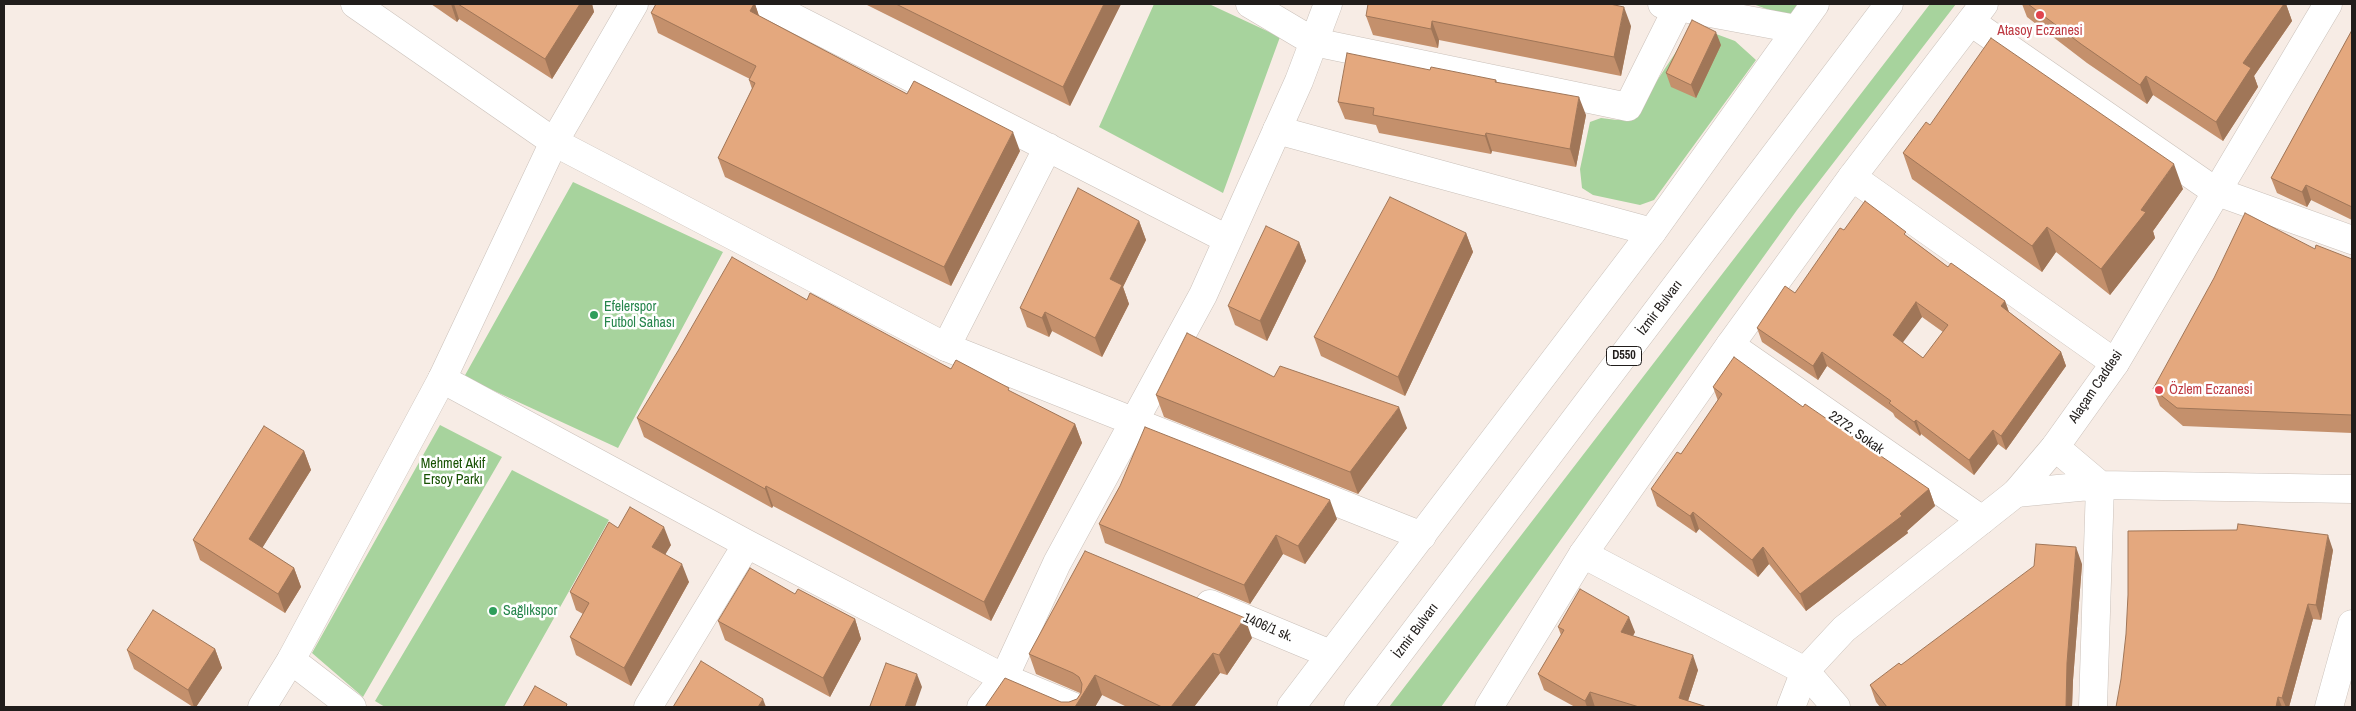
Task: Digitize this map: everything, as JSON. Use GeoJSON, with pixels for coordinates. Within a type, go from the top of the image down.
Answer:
{"type":"FeatureCollection","features":[{"type":"Feature","properties":{"kind":"main road"},"geometry":{"type":"LineString","coordinates":[[355,4],[554,142],[946,347],[1422,536]]}},
{"type":"Feature","properties":{"kind":"main road"},"geometry":{"type":"LineString","coordinates":[[262,707],[291,660],[442,379],[554,142],[634,4]]}},
{"type":"Feature","properties":{"kind":"main road"},"geometry":{"type":"LineString","coordinates":[[767,4],[1227,239]]}},
{"type":"Feature","properties":{"kind":"main road"},"geometry":{"type":"LineString","coordinates":[[1250,4],[1314,42],[1628,107],[1670,5],[1796,29]]}},
{"type":"Feature","properties":{"kind":"main road"},"geometry":{"type":"LineString","coordinates":[[981,707],[1004,678],[1068,544],[1203,295],[1277,130],[1328,4]]}},
{"type":"Feature","properties":{"kind":"main road"},"geometry":{"type":"LineString","coordinates":[[1291,707],[1652,232],[1815,4]]}},
{"type":"Feature","properties":{"kind":"main road","name":"İzmir Bulvarı"},"geometry":{"type":"LineString","coordinates":[[1358,707],[1889,4]]}},
{"type":"Feature","properties":{"kind":"main road","name":"Alaçam Caddesi"},"geometry":{"type":"LineString","coordinates":[[1791,707],[1805,671],[1844,630],[2016,493],[2055,447],[2115,363],[2215,191],[2328,4]]}},
{"type":"Feature","properties":{"kind":"main road"},"geometry":{"type":"LineString","coordinates":[[1489,707],[1583,554],[1730,345],[1852,177],[1977,13],[2215,191],[2352,240]]}},
{"type":"Feature","properties":{"kind":"main road"},"geometry":{"type":"LineString","coordinates":[[1277,130],[1652,232]]}},
{"type":"Feature","properties":{"kind":"main road"},"geometry":{"type":"LineString","coordinates":[[946,347],[1048,147]]}},
{"type":"Feature","properties":{"kind":"main road"},"geometry":{"type":"LineString","coordinates":[[1852,177],[2115,363]]}},
{"type":"Feature","properties":{"kind":"main road","name":"2272. Sokak"},"geometry":{"type":"LineString","coordinates":[[1730,345],[1982,520]]}},
{"type":"Feature","properties":{"kind":"main road"},"geometry":{"type":"LineString","coordinates":[[442,379],[747,544],[1004,678],[1074,707]]}},
{"type":"Feature","properties":{"kind":"main road"},"geometry":{"type":"LineString","coordinates":[[2055,447],[2100,485]]}},
{"type":"Feature","properties":{"kind":"main road"},"geometry":{"type":"LineString","coordinates":[[2093,707],[2100,485]]}},
{"type":"Feature","properties":{"kind":"main road"},"geometry":{"type":"LineString","coordinates":[[2016,493],[2100,485],[2352,489]]}},
{"type":"Feature","properties":{"kind":"main road"},"geometry":{"type":"LineString","coordinates":[[648,707],[747,544]]}},
{"type":"Feature","properties":{"kind":"main road"},"geometry":{"type":"LineString","coordinates":[[1068,544],[1095,556]]}},
{"type":"Feature","properties":{"kind":"main road"},"geometry":{"type":"LineString","coordinates":[[1583,554],[1805,671],[1836,707]]}},
{"type":"Feature","properties":{"kind":"main road","name":"1406/1 sk."},"geometry":{"type":"LineString","coordinates":[[1185,594],[1330,654]]}},
{"type":"Feature","properties":{"kind":"main road"},"geometry":{"type":"LineString","coordinates":[[2329,707],[2352,624]]}},
{"type":"Feature","properties":{"kind":"main road"},"geometry":{"type":"LineString","coordinates":[[291,660],[352,707]]}},
{"type":"Feature","properties":{"kind":"green space"},"geometry":{"type":"Polygon","coordinates":[[[1154,4],[1209,4],[1280,37],[1223,193],[1099,127],[1154,4]]]}},
{"type":"Feature","properties":{"kind":"green space"},"geometry":{"type":"Polygon","coordinates":[[[1753,4],[1801,4],[1791,18],[1753,4]]]}},
{"type":"Feature","properties":{"kind":"green space"},"geometry":{"type":"Polygon","coordinates":[[[1930,4],[1956,4],[1797,210],[1441,707],[1389,707],[1930,4]]]}},
{"type":"Feature","properties":{"kind":"green space"},"geometry":{"type":"Polygon","coordinates":[[[1690,31],[1708,31],[1735,41],[1756,60],[1654,200],[1640,205],[1593,195],[1582,188],[1580,169],[1590,122],[1601,118],[1617,120],[1634,115],[1690,31]]]}},
{"type":"Feature","properties":{"kind":"green space","name":"Efelerspor Futbol Sahası"},"geometry":{"type":"Polygon","coordinates":[[[573,182],[723,252],[618,448],[464,377],[573,182]]]}},
{"type":"Feature","properties":{"kind":"green space","name":"Mehmet Akif Ersoy Parkı"},"geometry":{"type":"Polygon","coordinates":[[[440,425],[502,457],[363,697],[312,653],[440,425]]]}},
{"type":"Feature","properties":{"kind":"green space","name":"Sağlıkspor"},"geometry":{"type":"Polygon","coordinates":[[[512,470],[609,520],[504,707],[385,707],[375,701],[512,470]]]}},
{"type":"Feature","properties":{"kind":"building"},"geometry":{"type":"Polygon","coordinates":[[[458,4],[580,4],[545,59],[458,4]]]}},
{"type":"Feature","properties":{"kind":"building"},"geometry":{"type":"Polygon","coordinates":[[[656,4],[754,4],[750,11],[907,94],[914,81],[1013,132],[944,267],[718,158],[755,83],[749,80],[756,66],[651,13],[656,4]]]}},
{"type":"Feature","properties":{"kind":"building"},"geometry":{"type":"Polygon","coordinates":[[[896,4],[1104,4],[1063,87],[896,4]]]}},
{"type":"Feature","properties":{"kind":"building"},"geometry":{"type":"Polygon","coordinates":[[[1368,4],[1610,4],[1624,7],[1614,57],[1432,21],[1431,29],[1366,16],[1368,4]]]}},
{"type":"Feature","properties":{"kind":"building"},"geometry":{"type":"Polygon","coordinates":[[[2028,4],[2284,4],[2243,63],[2251,68],[2216,122],[2146,76],[2140,85],[2028,4]]]}},
{"type":"Feature","properties":{"kind":"building"},"geometry":{"type":"Polygon","coordinates":[[[1692,20],[1716,32],[1691,85],[1666,73],[1692,20]]]}},
{"type":"Feature","properties":{"kind":"building"},"geometry":{"type":"Polygon","coordinates":[[[2352,30],[2352,207],[2306,185],[2302,192],[2271,178],[2352,30]]]}},
{"type":"Feature","properties":{"kind":"building"},"geometry":{"type":"Polygon","coordinates":[[[1991,38],[2174,164],[2141,210],[2146,212],[2101,269],[2047,227],[2032,246],[1903,153],[1926,122],[1930,125],[1991,38]]]}},
{"type":"Feature","properties":{"kind":"building"},"geometry":{"type":"Polygon","coordinates":[[[1347,53],[1430,70],[1431,67],[1496,80],[1495,82],[1579,97],[1570,149],[1486,133],[1485,136],[1373,115],[1374,108],[1338,102],[1347,53]]]}},
{"type":"Feature","properties":{"kind":"building"},"geometry":{"type":"Polygon","coordinates":[[[1078,188],[1139,221],[1110,279],[1122,285],[1095,338],[1045,312],[1042,318],[1020,308],[1078,188]]]}},
{"type":"Feature","properties":{"kind":"building"},"geometry":{"type":"Polygon","coordinates":[[[1390,197],[1466,233],[1398,377],[1314,337],[1390,197]]]}},
{"type":"Feature","properties":{"kind":"building"},"geometry":{"type":"Polygon","coordinates":[[[1865,201],[1906,232],[1904,234],[1948,267],[1951,263],[2005,301],[2001,306],[2061,352],[2001,436],[1993,430],[1969,460],[1916,420],[1914,422],[1889,403],[1891,401],[1822,352],[1813,366],[1757,328],[1785,286],[1795,293],[1840,228],[1844,230],[1865,201]],[[1916,302],[1893,335],[1923,358],[1948,325],[1916,302]]]}},
{"type":"Feature","properties":{"kind":"building"},"geometry":{"type":"Polygon","coordinates":[[[2245,213],[2315,249],[2316,245],[2352,259],[2352,415],[2177,408],[2153,389],[2214,278],[2245,213]]]}},
{"type":"Feature","properties":{"kind":"building"},"geometry":{"type":"Polygon","coordinates":[[[1266,226],[1299,242],[1260,321],[1228,306],[1266,226]]]}},
{"type":"Feature","properties":{"kind":"building"},"geometry":{"type":"Polygon","coordinates":[[[732,257],[807,300],[810,293],[951,369],[956,360],[1009,388],[1008,390],[1075,424],[984,602],[766,486],[765,489],[637,418],[732,257]]]}},
{"type":"Feature","properties":{"kind":"building"},"geometry":{"type":"Polygon","coordinates":[[[1187,333],[1274,377],[1280,366],[1399,407],[1350,472],[1156,395],[1187,333]]]}},
{"type":"Feature","properties":{"kind":"building"},"geometry":{"type":"Polygon","coordinates":[[[1734,357],[1803,407],[1805,404],[1929,489],[1900,514],[1902,516],[1800,594],[1763,547],[1752,560],[1693,512],[1690,516],[1651,489],[1677,452],[1681,454],[1722,394],[1713,387],[1734,357]]]}},
{"type":"Feature","properties":{"kind":"building"},"geometry":{"type":"Polygon","coordinates":[[[264,426],[304,451],[249,539],[294,568],[278,594],[193,540],[264,426]]]}},
{"type":"Feature","properties":{"kind":"building"},"geometry":{"type":"Polygon","coordinates":[[[1145,427],[1330,500],[1298,546],[1276,535],[1244,585],[1099,524],[1120,486],[1145,427]]]}},
{"type":"Feature","properties":{"kind":"building"},"geometry":{"type":"Polygon","coordinates":[[[630,507],[664,527],[652,547],[682,564],[624,668],[570,637],[589,603],[570,592],[609,522],[618,528],[630,507]]]}},
{"type":"Feature","properties":{"kind":"building"},"geometry":{"type":"Polygon","coordinates":[[[2238,524],[2328,535],[2316,605],[2308,604],[2282,698],[2278,697],[2276,707],[2116,707],[2126,634],[2128,531],[2237,530],[2238,524]]]}},
{"type":"Feature","properties":{"kind":"building"},"geometry":{"type":"Polygon","coordinates":[[[2036,544],[2076,547],[2067,663],[2066,707],[1887,707],[1870,685],[1899,663],[1901,665],[2034,566],[2036,544]]]}},
{"type":"Feature","properties":{"kind":"building"},"geometry":{"type":"Polygon","coordinates":[[[1085,551],[1245,618],[1219,655],[1213,653],[1171,707],[1162,707],[1095,675],[1075,707],[985,707],[1005,678],[1061,702],[1077,699],[1081,693],[1082,684],[1079,677],[1029,654],[1085,551]]]}},
{"type":"Feature","properties":{"kind":"building"},"geometry":{"type":"Polygon","coordinates":[[[750,568],[795,594],[798,589],[855,619],[823,678],[718,621],[750,568]]]}},
{"type":"Feature","properties":{"kind":"building"},"geometry":{"type":"Polygon","coordinates":[[[1580,589],[1629,617],[1621,632],[1693,655],[1679,698],[1707,707],[1639,707],[1590,692],[1585,701],[1538,674],[1564,630],[1558,627],[1580,589]]]}},
{"type":"Feature","properties":{"kind":"building"},"geometry":{"type":"Polygon","coordinates":[[[153,610],[215,649],[188,690],[127,650],[153,610]]]}},
{"type":"Feature","properties":{"kind":"building"},"geometry":{"type":"Polygon","coordinates":[[[701,661],[763,699],[758,707],[673,707],[701,661]]]}},
{"type":"Feature","properties":{"kind":"building"},"geometry":{"type":"Polygon","coordinates":[[[886,663],[917,674],[905,707],[870,706],[886,663]]]}},
{"type":"Feature","properties":{"kind":"building"},"geometry":{"type":"Polygon","coordinates":[[[535,686],[567,704],[566,707],[523,707],[535,686]]]}},
{"type":"Feature","properties":{"kind":"place","name":"Atasoy Eczanesi"},"geometry":{"type":"Point","coordinates":[2040,15]}},
{"type":"Feature","properties":{"kind":"place","name":"Efelerspor Futbol Sahası"},"geometry":{"type":"Point","coordinates":[594,315]}},
{"type":"Feature","properties":{"kind":"place","name":"Özlem Eczanesi"},"geometry":{"type":"Point","coordinates":[2159,390]}},
{"type":"Feature","properties":{"kind":"place","name":"Sağlıkspor"},"geometry":{"type":"Point","coordinates":[493,611]}}]}
